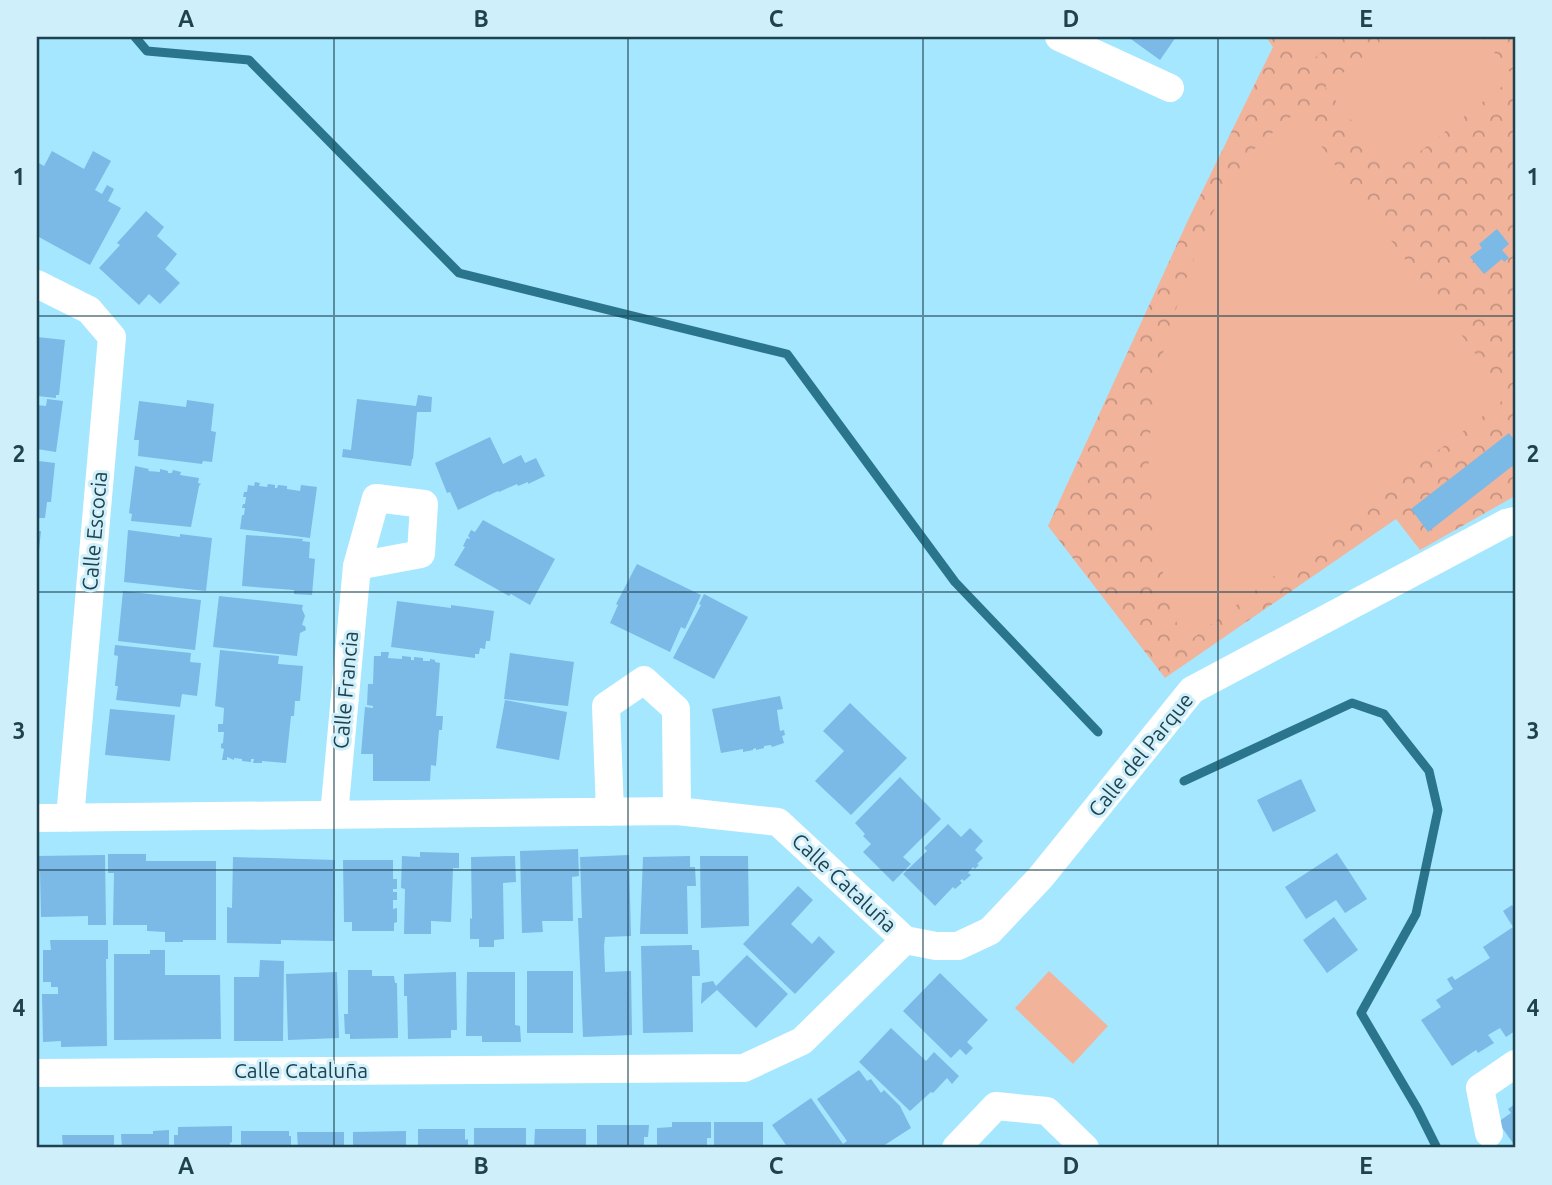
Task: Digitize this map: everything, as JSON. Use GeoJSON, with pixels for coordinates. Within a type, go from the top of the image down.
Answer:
{"type":"FeatureCollection","features":[{"type":"Feature","properties":{"kind":"street"},"geometry":{"type":"LineString","coordinates":[[1059,37],[1170,88]]}},
{"type":"Feature","properties":{"kind":"street","name":"Calle Escocia"},"geometry":{"type":"LineString","coordinates":[[37,284],[89,310],[112,337],[71,818]]}},
{"type":"Feature","properties":{"kind":"street","name":"Calle del Parque"},"geometry":{"type":"LineString","coordinates":[[905,940],[936,946],[958,946],[990,931],[1040,878],[1192,690],[1506,523],[1515,521]]}},
{"type":"Feature","properties":{"kind":"street","name":"Calle Francia"},"geometry":{"type":"LineString","coordinates":[[334,814],[357,566]]}},
{"type":"Feature","properties":{"kind":"street"},"geometry":{"type":"LineString","coordinates":[[610,813],[606,706],[644,680],[676,709],[677,811]]}},
{"type":"Feature","properties":{"kind":"street","name":"Calle Cataluña"},"geometry":{"type":"LineString","coordinates":[[37,818],[677,811],[778,822],[905,940],[802,1041],[744,1068],[37,1073]]}},
{"type":"Feature","properties":{"kind":"street"},"geometry":{"type":"LineString","coordinates":[[1489,1133],[1480,1088],[1515,1064]]}},
{"type":"Feature","properties":{"kind":"street"},"geometry":{"type":"LineString","coordinates":[[956,1148],[996,1106],[1047,1111],[1085,1148]]}},
{"type":"Feature","properties":{"kind":"green space"},"geometry":{"type":"Polygon","coordinates":[[[1266,37],[1515,37],[1515,496],[1420,550],[1396,519],[1165,678],[1048,526],[1189,218],[1273,47],[1266,37]]]}},
{"type":"Feature","properties":{"kind":"green space"},"geometry":{"type":"Polygon","coordinates":[[[1285,37],[1341,37],[1307,64],[1285,37]]]}},
{"type":"Feature","properties":{"kind":"green space"},"geometry":{"type":"Polygon","coordinates":[[[1388,37],[1482,37],[1514,77],[1393,173],[1325,87],[1388,37]]]}},
{"type":"Feature","properties":{"kind":"green space"},"geometry":{"type":"Polygon","coordinates":[[[1296,112],[1503,391],[1504,397],[1500,403],[1183,646],[1155,543],[1148,453],[1157,373],[1182,289],[1212,214],[1251,152],[1296,112]]]}},
{"type":"Feature","properties":{"kind":"green space"},"geometry":{"type":"Polygon","coordinates":[[[1049,971],[1108,1026],[1073,1064],[1015,1008],[1049,971]]]}},
{"type":"Feature","properties":{"kind":"building"},"geometry":{"type":"Polygon","coordinates":[[[1128,37],[1176,37],[1160,60],[1128,37]]]}},
{"type":"Feature","properties":{"kind":"building"},"geometry":{"type":"Polygon","coordinates":[[[52,151],[84,169],[93,151],[111,161],[95,190],[102,194],[107,185],[114,189],[108,201],[121,208],[90,265],[37,236],[37,162],[44,166],[52,151]]]}},
{"type":"Feature","properties":{"kind":"building"},"geometry":{"type":"Polygon","coordinates":[[[146,211],[164,227],[157,236],[177,254],[165,269],[180,283],[160,304],[149,294],[139,305],[99,268],[146,211]]]}},
{"type":"Feature","properties":{"kind":"building"},"geometry":{"type":"Polygon","coordinates":[[[1497,229],[1509,244],[1502,250],[1509,258],[1504,262],[1502,259],[1484,274],[1470,257],[1482,248],[1479,244],[1497,229]]]}},
{"type":"Feature","properties":{"kind":"building"},"geometry":{"type":"Polygon","coordinates":[[[37,337],[65,340],[59,395],[56,395],[56,398],[37,396],[37,337]]]}},
{"type":"Feature","properties":{"kind":"building"},"geometry":{"type":"Polygon","coordinates":[[[418,395],[432,397],[431,412],[417,412],[411,466],[342,457],[343,449],[351,450],[357,399],[416,406],[418,395]]]}},
{"type":"Feature","properties":{"kind":"building"},"geometry":{"type":"Polygon","coordinates":[[[47,399],[63,401],[56,452],[37,449],[37,405],[46,406],[47,399]]]}},
{"type":"Feature","properties":{"kind":"building"},"geometry":{"type":"Polygon","coordinates":[[[187,400],[214,404],[211,431],[216,432],[212,462],[203,461],[202,464],[138,456],[139,440],[134,440],[139,401],[186,407],[187,400]]]}},
{"type":"Feature","properties":{"kind":"building"},"geometry":{"type":"Polygon","coordinates":[[[1509,433],[1515,441],[1515,464],[1428,532],[1411,509],[1509,433]]]}},
{"type":"Feature","properties":{"kind":"building"},"geometry":{"type":"Polygon","coordinates":[[[490,437],[503,464],[521,455],[525,463],[536,458],[545,476],[528,484],[517,484],[498,491],[458,510],[450,492],[447,493],[435,463],[490,437]]]}},
{"type":"Feature","properties":{"kind":"building"},"geometry":{"type":"Polygon","coordinates":[[[39,461],[55,463],[51,502],[47,502],[45,518],[37,518],[39,461]]]}},
{"type":"Feature","properties":{"kind":"building"},"geometry":{"type":"Polygon","coordinates":[[[135,466],[149,469],[148,471],[160,472],[160,469],[172,473],[173,470],[181,472],[180,475],[199,478],[198,483],[201,484],[191,527],[131,521],[132,514],[129,513],[135,466]]]}},
{"type":"Feature","properties":{"kind":"building"},"geometry":{"type":"Polygon","coordinates":[[[255,482],[260,483],[259,486],[287,486],[287,489],[300,491],[301,485],[317,487],[310,538],[240,529],[245,508],[242,508],[246,497],[243,497],[244,492],[247,492],[248,485],[254,486],[255,482]]]}},
{"type":"Feature","properties":{"kind":"building"},"geometry":{"type":"Polygon","coordinates":[[[483,520],[555,559],[530,605],[454,565],[465,547],[463,546],[467,538],[470,538],[468,536],[471,530],[475,532],[483,520]]]}},
{"type":"Feature","properties":{"kind":"building"},"geometry":{"type":"Polygon","coordinates":[[[128,530],[212,538],[206,591],[124,582],[128,530]]]}},
{"type":"Feature","properties":{"kind":"building"},"geometry":{"type":"Polygon","coordinates":[[[37,531],[41,531],[39,550],[37,550],[37,531]]]}},
{"type":"Feature","properties":{"kind":"building"},"geometry":{"type":"Polygon","coordinates":[[[246,535],[303,539],[302,541],[310,542],[309,558],[315,559],[312,595],[294,594],[294,590],[242,586],[246,535]]]}},
{"type":"Feature","properties":{"kind":"building"},"geometry":{"type":"Polygon","coordinates":[[[637,564],[701,595],[685,629],[681,627],[670,652],[610,623],[618,605],[616,604],[637,564]]]}},
{"type":"Feature","properties":{"kind":"building"},"geometry":{"type":"Polygon","coordinates":[[[123,591],[201,600],[195,650],[118,641],[123,591]]]}},
{"type":"Feature","properties":{"kind":"building"},"geometry":{"type":"Polygon","coordinates":[[[704,594],[748,617],[714,679],[673,658],[704,594]]]}},
{"type":"Feature","properties":{"kind":"building"},"geometry":{"type":"Polygon","coordinates":[[[219,596],[303,605],[305,616],[302,625],[306,630],[300,633],[297,656],[213,647],[219,596]]]}},
{"type":"Feature","properties":{"kind":"building"},"geometry":{"type":"Polygon","coordinates":[[[397,601],[494,611],[490,641],[486,641],[485,649],[480,648],[475,658],[391,647],[397,601]]]}},
{"type":"Feature","properties":{"kind":"building"},"geometry":{"type":"Polygon","coordinates":[[[115,645],[191,653],[190,662],[201,663],[197,696],[182,694],[180,707],[116,700],[118,656],[114,655],[115,645]]]}},
{"type":"Feature","properties":{"kind":"building"},"geometry":{"type":"Polygon","coordinates":[[[220,650],[279,656],[278,664],[303,666],[300,701],[295,701],[294,716],[291,716],[286,763],[253,763],[254,759],[251,759],[251,762],[227,757],[227,760],[222,760],[224,749],[221,744],[224,732],[218,732],[218,724],[223,724],[224,708],[215,706],[220,650]]]}},
{"type":"Feature","properties":{"kind":"building"},"geometry":{"type":"Polygon","coordinates":[[[381,652],[389,652],[388,658],[402,659],[402,656],[414,660],[414,657],[440,663],[436,716],[443,716],[442,730],[439,730],[436,766],[431,765],[430,781],[373,781],[373,754],[361,754],[365,707],[373,708],[367,705],[368,684],[373,684],[374,656],[381,656],[381,652]]]}},
{"type":"Feature","properties":{"kind":"building"},"geometry":{"type":"Polygon","coordinates":[[[510,653],[574,662],[568,706],[504,699],[510,653]]]}},
{"type":"Feature","properties":{"kind":"building"},"geometry":{"type":"Polygon","coordinates":[[[780,696],[783,709],[777,710],[780,731],[784,730],[784,743],[756,750],[743,752],[743,749],[721,753],[712,709],[780,696]]]}},
{"type":"Feature","properties":{"kind":"building"},"geometry":{"type":"Polygon","coordinates":[[[505,700],[567,712],[559,760],[496,748],[505,700]]]}},
{"type":"Feature","properties":{"kind":"building"},"geometry":{"type":"Polygon","coordinates":[[[850,703],[907,758],[851,815],[815,781],[844,751],[823,731],[850,703]]]}},
{"type":"Feature","properties":{"kind":"building"},"geometry":{"type":"Polygon","coordinates":[[[110,709],[175,715],[170,761],[105,755],[110,709]]]}},
{"type":"Feature","properties":{"kind":"building"},"geometry":{"type":"Polygon","coordinates":[[[900,777],[941,819],[903,857],[911,864],[893,882],[863,852],[871,844],[855,823],[900,777]]]}},
{"type":"Feature","properties":{"kind":"building"},"geometry":{"type":"Polygon","coordinates":[[[1301,779],[1316,811],[1273,832],[1257,800],[1301,779]]]}},
{"type":"Feature","properties":{"kind":"building"},"geometry":{"type":"Polygon","coordinates":[[[948,824],[961,837],[970,828],[983,841],[975,850],[983,858],[975,869],[973,867],[968,873],[971,875],[964,881],[962,879],[962,883],[955,889],[953,887],[935,906],[903,874],[927,851],[924,848],[948,824]]]}},
{"type":"Feature","properties":{"kind":"building"},"geometry":{"type":"Polygon","coordinates":[[[578,849],[579,876],[572,877],[573,921],[542,921],[543,932],[522,933],[520,851],[578,849]]]}},
{"type":"Feature","properties":{"kind":"building"},"geometry":{"type":"Polygon","coordinates":[[[420,852],[459,853],[459,868],[453,868],[451,922],[431,921],[431,934],[404,934],[405,889],[401,888],[402,856],[420,857],[420,852]]]}},
{"type":"Feature","properties":{"kind":"building"},"geometry":{"type":"Polygon","coordinates":[[[1337,853],[1367,899],[1345,913],[1336,900],[1306,919],[1285,887],[1337,853]]]}},
{"type":"Feature","properties":{"kind":"building"},"geometry":{"type":"Polygon","coordinates":[[[108,854],[146,854],[146,861],[216,861],[216,940],[165,942],[165,932],[147,931],[147,925],[113,925],[114,873],[108,873],[108,854]]]}},
{"type":"Feature","properties":{"kind":"building"},"geometry":{"type":"Polygon","coordinates":[[[105,855],[106,925],[88,925],[88,916],[41,917],[37,856],[105,855]]]}},
{"type":"Feature","properties":{"kind":"building"},"geometry":{"type":"Polygon","coordinates":[[[629,855],[631,936],[605,937],[604,946],[605,972],[631,971],[632,1035],[583,1037],[578,918],[582,918],[580,857],[629,855]]]}},
{"type":"Feature","properties":{"kind":"building"},"geometry":{"type":"Polygon","coordinates":[[[515,856],[516,882],[503,883],[504,939],[494,940],[494,947],[479,947],[479,939],[470,939],[471,857],[515,856]]]}},
{"type":"Feature","properties":{"kind":"building"},"geometry":{"type":"Polygon","coordinates":[[[690,856],[690,867],[695,867],[696,886],[687,886],[688,934],[640,934],[643,857],[690,856]]]}},
{"type":"Feature","properties":{"kind":"building"},"geometry":{"type":"Polygon","coordinates":[[[700,856],[748,856],[749,926],[701,928],[700,856]]]}},
{"type":"Feature","properties":{"kind":"building"},"geometry":{"type":"Polygon","coordinates":[[[233,857],[335,860],[334,941],[227,943],[227,907],[232,908],[233,857]]]}},
{"type":"Feature","properties":{"kind":"building"},"geometry":{"type":"Polygon","coordinates":[[[343,860],[393,860],[393,879],[397,879],[397,889],[393,889],[393,892],[397,892],[397,900],[393,900],[393,909],[397,908],[394,931],[352,931],[352,922],[344,922],[343,860]]]}},
{"type":"Feature","properties":{"kind":"building"},"geometry":{"type":"Polygon","coordinates":[[[798,886],[813,900],[791,924],[812,944],[819,936],[835,952],[795,994],[743,944],[798,886]]]}},
{"type":"Feature","properties":{"kind":"building"},"geometry":{"type":"Polygon","coordinates":[[[1512,905],[1515,911],[1515,1031],[1506,1037],[1500,1028],[1488,1035],[1494,1043],[1478,1053],[1476,1050],[1452,1066],[1421,1020],[1441,1007],[1436,1000],[1453,989],[1447,979],[1452,976],[1455,980],[1490,958],[1483,947],[1513,927],[1503,911],[1512,905]]]}},
{"type":"Feature","properties":{"kind":"building"},"geometry":{"type":"Polygon","coordinates":[[[1334,917],[1358,950],[1327,973],[1303,940],[1334,917]]]}},
{"type":"Feature","properties":{"kind":"building"},"geometry":{"type":"Polygon","coordinates":[[[50,940],[108,940],[107,1046],[61,1047],[61,1041],[43,1042],[42,994],[58,994],[58,987],[51,987],[51,982],[43,982],[43,950],[51,950],[50,940]]]}},
{"type":"Feature","properties":{"kind":"building"},"geometry":{"type":"Polygon","coordinates":[[[692,945],[692,950],[699,950],[700,976],[692,976],[693,1032],[643,1033],[641,946],[692,945]]]}},
{"type":"Feature","properties":{"kind":"building"},"geometry":{"type":"Polygon","coordinates":[[[150,950],[165,950],[165,975],[220,975],[221,1039],[114,1040],[114,954],[150,954],[150,950]]]}},
{"type":"Feature","properties":{"kind":"building"},"geometry":{"type":"Polygon","coordinates":[[[747,955],[788,994],[756,1028],[717,990],[701,1004],[702,983],[713,981],[716,986],[747,955]]]}},
{"type":"Feature","properties":{"kind":"building"},"geometry":{"type":"Polygon","coordinates":[[[260,960],[284,961],[283,1041],[234,1041],[234,977],[259,977],[260,960]]]}},
{"type":"Feature","properties":{"kind":"building"},"geometry":{"type":"Polygon","coordinates":[[[348,970],[372,970],[372,976],[394,976],[397,983],[398,1038],[350,1039],[350,1034],[345,1034],[348,970]]]}},
{"type":"Feature","properties":{"kind":"building"},"geometry":{"type":"Polygon","coordinates":[[[527,971],[573,971],[573,1033],[527,1033],[527,971]]]}},
{"type":"Feature","properties":{"kind":"building"},"geometry":{"type":"Polygon","coordinates":[[[337,972],[339,1038],[288,1040],[286,974],[337,972]]]}},
{"type":"Feature","properties":{"kind":"building"},"geometry":{"type":"Polygon","coordinates":[[[456,972],[457,1030],[451,1030],[451,1038],[408,1039],[404,974],[456,972]]]}},
{"type":"Feature","properties":{"kind":"building"},"geometry":{"type":"Polygon","coordinates":[[[467,972],[515,972],[515,1025],[520,1026],[521,1042],[482,1042],[482,1036],[466,1036],[467,972]]]}},
{"type":"Feature","properties":{"kind":"building"},"geometry":{"type":"Polygon","coordinates":[[[940,973],[988,1020],[967,1042],[973,1048],[966,1055],[960,1049],[951,1058],[903,1011],[940,973]]]}},
{"type":"Feature","properties":{"kind":"building"},"geometry":{"type":"Polygon","coordinates":[[[891,1028],[926,1061],[934,1052],[959,1076],[952,1084],[947,1078],[910,1111],[859,1062],[891,1028]]]}},
{"type":"Feature","properties":{"kind":"building"},"geometry":{"type":"Polygon","coordinates":[[[859,1070],[867,1081],[871,1079],[881,1093],[884,1090],[900,1106],[911,1128],[880,1148],[788,1148],[772,1125],[811,1098],[843,1144],[847,1141],[817,1099],[859,1070]]]}},
{"type":"Feature","properties":{"kind":"building"},"geometry":{"type":"Polygon","coordinates":[[[1515,1104],[1515,1146],[1498,1122],[1511,1113],[1508,1109],[1515,1104]]]}},
{"type":"Feature","properties":{"kind":"building"},"geometry":{"type":"Polygon","coordinates":[[[672,1122],[711,1122],[711,1138],[707,1138],[707,1148],[657,1148],[657,1128],[672,1127],[672,1122]]]}},
{"type":"Feature","properties":{"kind":"building"},"geometry":{"type":"Polygon","coordinates":[[[714,1122],[763,1122],[763,1148],[714,1148],[714,1122]]]}},
{"type":"Feature","properties":{"kind":"building"},"geometry":{"type":"Polygon","coordinates":[[[597,1125],[649,1125],[648,1137],[644,1137],[644,1148],[597,1148],[597,1125]]]}},
{"type":"Feature","properties":{"kind":"building"},"geometry":{"type":"Polygon","coordinates":[[[232,1126],[230,1148],[174,1148],[174,1135],[178,1135],[178,1127],[232,1126]]]}},
{"type":"Feature","properties":{"kind":"building"},"geometry":{"type":"Polygon","coordinates":[[[474,1128],[526,1128],[526,1148],[418,1148],[418,1129],[465,1129],[468,1146],[474,1146],[474,1128]]]}},
{"type":"Feature","properties":{"kind":"building"},"geometry":{"type":"Polygon","coordinates":[[[535,1129],[586,1129],[586,1148],[534,1148],[535,1129]]]}},
{"type":"Feature","properties":{"kind":"building"},"geometry":{"type":"Polygon","coordinates":[[[169,1130],[169,1148],[122,1148],[121,1134],[153,1134],[153,1131],[169,1130]]]}},
{"type":"Feature","properties":{"kind":"building"},"geometry":{"type":"Polygon","coordinates":[[[241,1131],[289,1131],[291,1148],[241,1148],[241,1131]]]}},
{"type":"Feature","properties":{"kind":"building"},"geometry":{"type":"Polygon","coordinates":[[[406,1131],[406,1148],[353,1148],[353,1132],[406,1131]]]}},
{"type":"Feature","properties":{"kind":"building"},"geometry":{"type":"Polygon","coordinates":[[[297,1132],[344,1132],[344,1148],[298,1148],[297,1132]]]}},
{"type":"Feature","properties":{"kind":"building"},"geometry":{"type":"Polygon","coordinates":[[[62,1135],[114,1135],[114,1148],[63,1148],[62,1135]]]}},
{"type":"Feature","properties":{"kind":"waterway"},"geometry":{"type":"LineString","coordinates":[[135,37],[147,51],[249,60],[459,273],[787,354],[955,582],[1098,732]]}},
{"type":"Feature","properties":{"kind":"waterway"},"geometry":{"type":"LineString","coordinates":[[1184,781],[1352,703],[1384,714],[1429,771],[1438,810],[1416,914],[1361,1013],[1417,1108],[1437,1148]]}}]}
